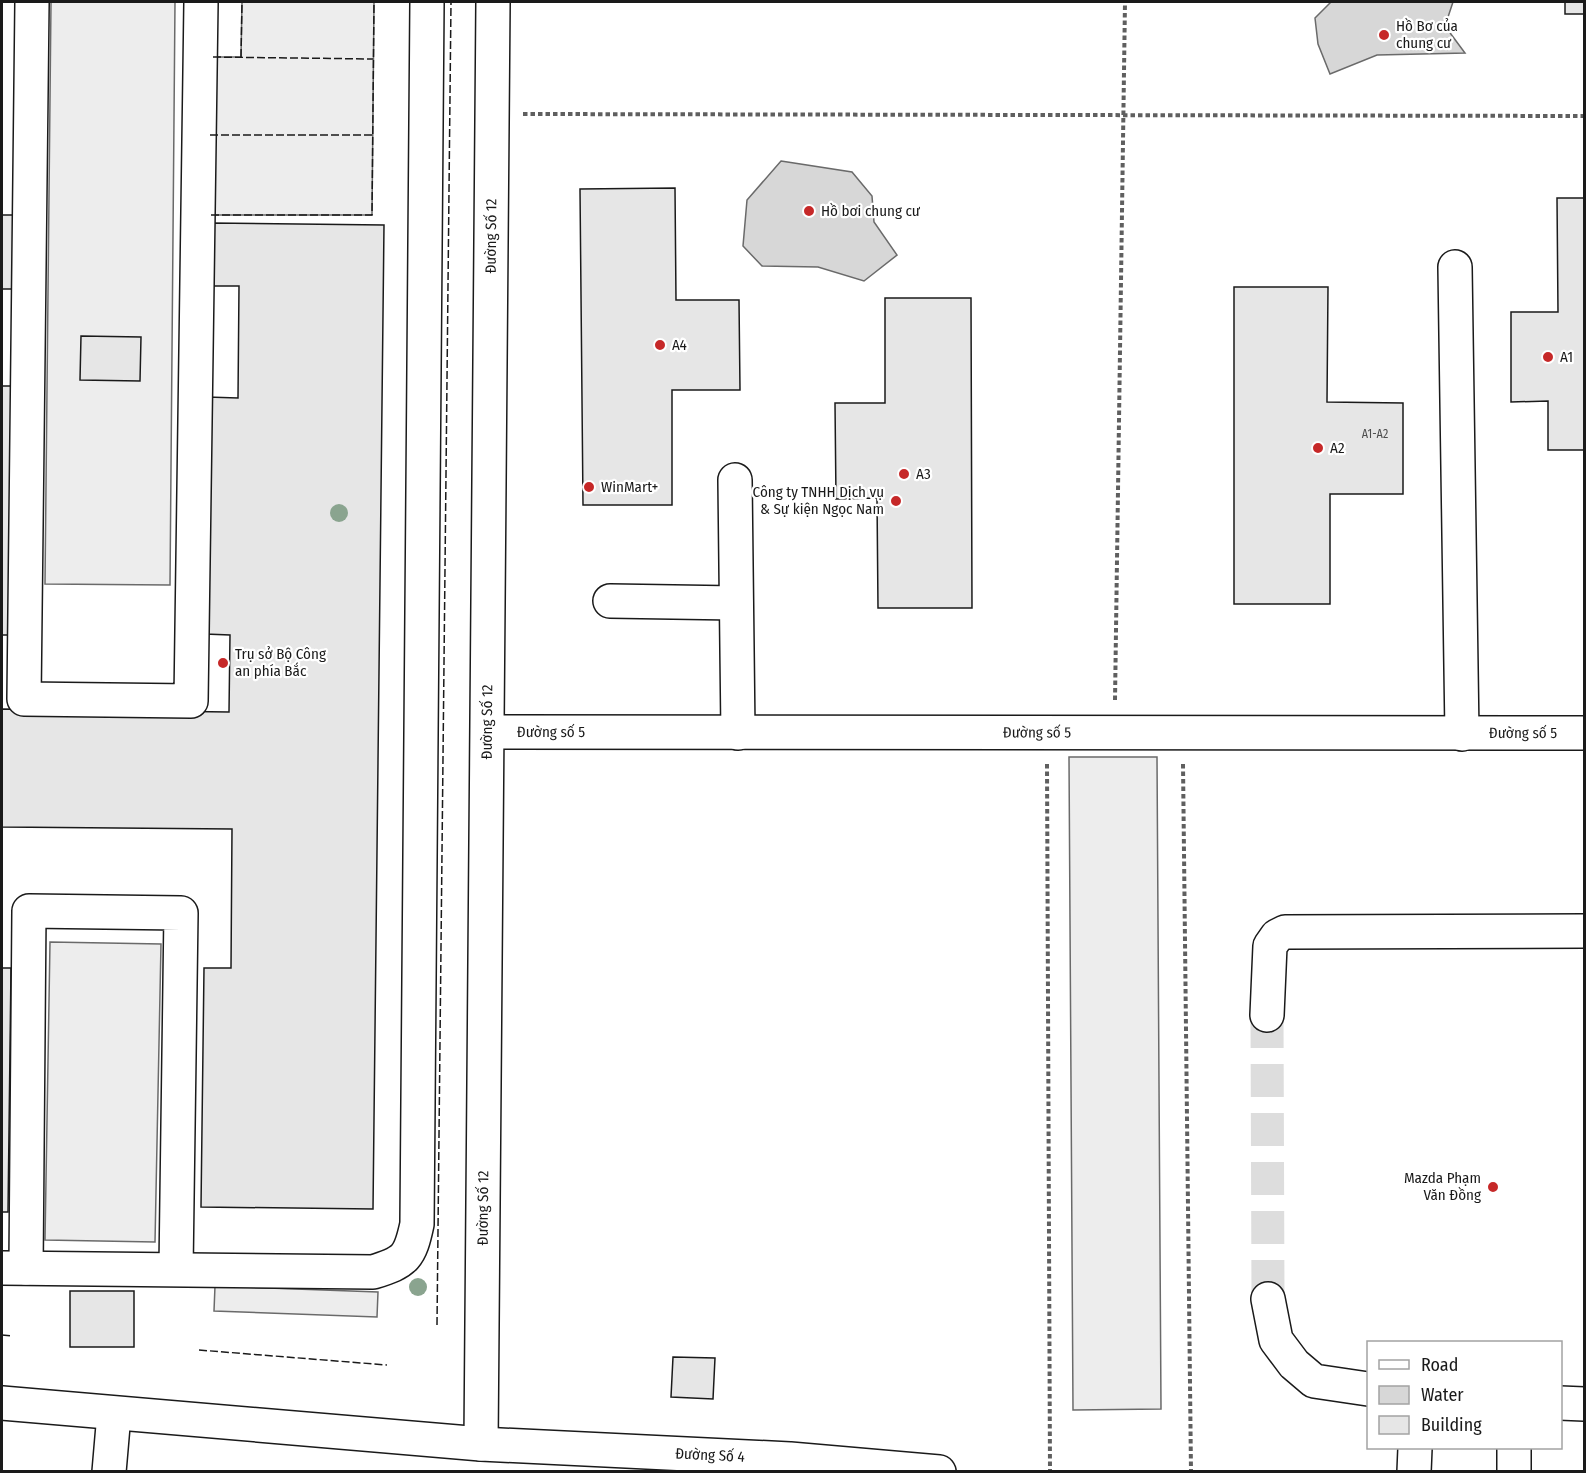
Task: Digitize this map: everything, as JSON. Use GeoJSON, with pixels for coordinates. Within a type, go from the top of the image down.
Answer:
{"type":"FeatureCollection","features":[{"type":"Feature","properties":{"kind":"street"},"geometry":{"type":"LineString","coordinates":[[32,2],[24,699],[191,701],[201,2]]}},
{"type":"Feature","properties":{"kind":"street"},"geometry":{"type":"LineString","coordinates":[[176,1269],[181,913],[29,911],[14,1268],[373,1272],[395,1266],[412,1250],[417,1224],[428,2]]}},
{"type":"Feature","properties":{"kind":"street","name":"Đường Số 12"},"geometry":{"type":"LineString","coordinates":[[480,1444],[489,732],[493,2]]}},
{"type":"Feature","properties":{"kind":"street"},"geometry":{"type":"LineString","coordinates":[[1455,267],[1462,734]]}},
{"type":"Feature","properties":{"kind":"street"},"geometry":{"type":"LineString","coordinates":[[735,480],[738,733]]}},
{"type":"Feature","properties":{"kind":"street"},"geometry":{"type":"LineString","coordinates":[[610,601],[736,603]]}},
{"type":"Feature","properties":{"kind":"street","name":"Đường số 5"},"geometry":{"type":"LineString","coordinates":[[489,732],[1584,733]]}},
{"type":"Feature","properties":{"kind":"street"},"geometry":{"type":"LineString","coordinates":[[1267,1015],[1270,946],[1277,936],[1285,932],[1584,931]]}},
{"type":"Feature","properties":{"kind":"street"},"geometry":{"type":"LineString","coordinates":[[1268,1299],[1276,1340],[1294,1365],[1314,1381],[1367,1389]]}},
{"type":"Feature","properties":{"kind":"street","name":"Đường Số 4"},"geometry":{"type":"LineString","coordinates":[[2,1403],[480,1444],[790,1459],[939,1472]]}},
{"type":"Feature","properties":{"kind":"street"},"geometry":{"type":"LineString","coordinates":[[1562,1403],[1584,1404]]}},
{"type":"Feature","properties":{"kind":"street"},"geometry":{"type":"LineString","coordinates":[[109,1472],[114,1414]]}},
{"type":"Feature","properties":{"kind":"street"},"geometry":{"type":"LineString","coordinates":[[1414,1472],[1415,1449]]}},
{"type":"Feature","properties":{"kind":"street"},"geometry":{"type":"LineString","coordinates":[[1514,1449],[1514,1472]]}},
{"type":"Feature","properties":{"kind":"path"},"geometry":{"type":"LineString","coordinates":[[1114,733],[1125,2]]}},
{"type":"Feature","properties":{"kind":"path"},"geometry":{"type":"LineString","coordinates":[[494,114],[1584,116]]}},
{"type":"Feature","properties":{"kind":"path"},"geometry":{"type":"LineString","coordinates":[[1047,733],[1050,1472]]}},
{"type":"Feature","properties":{"kind":"path"},"geometry":{"type":"LineString","coordinates":[[1182,734],[1191,1472]]}},
{"type":"Feature","properties":{"kind":"shaded area"},"geometry":{"type":"Polygon","coordinates":[[[51,2],[175,2],[170,585],[45,584],[51,2]]]}},
{"type":"Feature","properties":{"kind":"shaded area"},"geometry":{"type":"Polygon","coordinates":[[[242,2],[374,2],[372,215],[209,215],[210,57],[241,57],[242,2]]]}},
{"type":"Feature","properties":{"kind":"shaded area"},"geometry":{"type":"Polygon","coordinates":[[[1069,757],[1157,757],[1161,1409],[1073,1410],[1069,757]]]}},
{"type":"Feature","properties":{"kind":"shaded area"},"geometry":{"type":"Polygon","coordinates":[[[50,942],[161,944],[155,1242],[45,1240],[50,942]]]}},
{"type":"Feature","properties":{"kind":"shaded area"},"geometry":{"type":"Polygon","coordinates":[[[215,1286],[378,1292],[377,1317],[214,1311],[215,1286]]]}},
{"type":"Feature","properties":{"kind":"water","name":"Hồ Bơ của chung cư"},"geometry":{"type":"Polygon","coordinates":[[[1331,2],[1453,2],[1445,26],[1465,53],[1377,55],[1330,74],[1318,44],[1315,18],[1331,2]]]}},
{"type":"Feature","properties":{"kind":"water","name":"Hồ bơi chung cư"},"geometry":{"type":"Polygon","coordinates":[[[781,161],[852,172],[872,196],[874,222],[897,255],[864,281],[818,267],[762,266],[743,246],[747,200],[781,161]]]}},
{"type":"Feature","properties":{"kind":"building"},"geometry":{"type":"Polygon","coordinates":[[[1565,2],[1584,2],[1584,14],[1565,14],[1565,2]]]}},
{"type":"Feature","properties":{"kind":"building","name":"A4"},"geometry":{"type":"Polygon","coordinates":[[[675,188],[676,300],[739,300],[740,390],[672,390],[672,505],[583,505],[580,189],[675,188]]]}},
{"type":"Feature","properties":{"kind":"building","name":"A1"},"geometry":{"type":"Polygon","coordinates":[[[1557,198],[1584,198],[1584,450],[1548,450],[1548,401],[1511,402],[1511,312],[1558,312],[1557,198]]]}},
{"type":"Feature","properties":{"kind":"building"},"geometry":{"type":"Polygon","coordinates":[[[2,215],[19,215],[19,289],[2,289],[2,215]]]}},
{"type":"Feature","properties":{"kind":"building"},"geometry":{"type":"Polygon","coordinates":[[[211,223],[384,225],[373,1209],[201,1207],[204,968],[231,968],[232,829],[2,827],[2,709],[229,712],[230,635],[205,634],[207,397],[238,398],[239,286],[210,286],[211,223]]]}},
{"type":"Feature","properties":{"kind":"building","name":"A2"},"geometry":{"type":"Polygon","coordinates":[[[1234,287],[1328,287],[1327,402],[1403,403],[1403,494],[1330,494],[1330,604],[1234,604],[1234,287]]]}},
{"type":"Feature","properties":{"kind":"building","name":"A3"},"geometry":{"type":"Polygon","coordinates":[[[885,298],[971,298],[972,608],[878,608],[877,498],[836,499],[835,403],[885,403],[885,298]]]}},
{"type":"Feature","properties":{"kind":"building"},"geometry":{"type":"Polygon","coordinates":[[[81,336],[141,337],[140,381],[80,380],[81,336]]]}},
{"type":"Feature","properties":{"kind":"building"},"geometry":{"type":"Polygon","coordinates":[[[2,386],[21,386],[18,635],[2,635],[2,386]]]}},
{"type":"Feature","properties":{"kind":"building"},"geometry":{"type":"Polygon","coordinates":[[[2,968],[11,968],[8,1212],[2,1212],[2,968]]]}},
{"type":"Feature","properties":{"kind":"building"},"geometry":{"type":"Polygon","coordinates":[[[70,1291],[134,1291],[134,1347],[70,1347],[70,1291]]]}},
{"type":"Feature","properties":{"kind":"building"},"geometry":{"type":"Polygon","coordinates":[[[673,1357],[715,1358],[713,1399],[671,1397],[673,1357]]]}},
{"type":"Feature","properties":{"kind":"tunnel"},"geometry":{"type":"LineString","coordinates":[[1267,1015],[1268,1299]]}},
{"type":"Feature","properties":{"kind":"fence"},"geometry":{"type":"LineString","coordinates":[[241,57],[242,2]]}},
{"type":"Feature","properties":{"kind":"fence"},"geometry":{"type":"LineString","coordinates":[[211,215],[372,215],[374,2]]}},
{"type":"Feature","properties":{"kind":"fence"},"geometry":{"type":"LineString","coordinates":[[437,1325],[451,2]]}},
{"type":"Feature","properties":{"kind":"fence"},"geometry":{"type":"LineString","coordinates":[[213,57],[373,59]]}},
{"type":"Feature","properties":{"kind":"fence"},"geometry":{"type":"LineString","coordinates":[[210,135],[372,135]]}},
{"type":"Feature","properties":{"kind":"fence"},"geometry":{"type":"LineString","coordinates":[[2,1335],[13,1336]]}},
{"type":"Feature","properties":{"kind":"fence"},"geometry":{"type":"LineString","coordinates":[[199,1350],[387,1365]]}},
{"type":"Feature","properties":{"kind":"place","name":"Hồ Bơ của chung cư"},"geometry":{"type":"Point","coordinates":[1384,35]}},
{"type":"Feature","properties":{"kind":"place","name":"Hồ bơi chung cư"},"geometry":{"type":"Point","coordinates":[809,211]}},
{"type":"Feature","properties":{"kind":"place","name":"A4"},"geometry":{"type":"Point","coordinates":[660,345]}},
{"type":"Feature","properties":{"kind":"place","name":"A1"},"geometry":{"type":"Point","coordinates":[1548,357]}},
{"type":"Feature","properties":{"kind":"place","name":"A2"},"geometry":{"type":"Point","coordinates":[1318,448]}},
{"type":"Feature","properties":{"kind":"place","name":"A3"},"geometry":{"type":"Point","coordinates":[904,474]}},
{"type":"Feature","properties":{"kind":"place","name":"WinMart+"},"geometry":{"type":"Point","coordinates":[589,487]}},
{"type":"Feature","properties":{"kind":"place","name":"Công ty TNHH Dịch vụ & Sự kiện Ngọc Nam"},"geometry":{"type":"Point","coordinates":[896,501]}},
{"type":"Feature","properties":{"kind":"place","name":"Trụ sở Bộ Công an phía Bắc"},"geometry":{"type":"Point","coordinates":[223,663]}},
{"type":"Feature","properties":{"kind":"place","name":"Mazda Phạm Văn Đồng"},"geometry":{"type":"Point","coordinates":[1493,1187]}}]}
